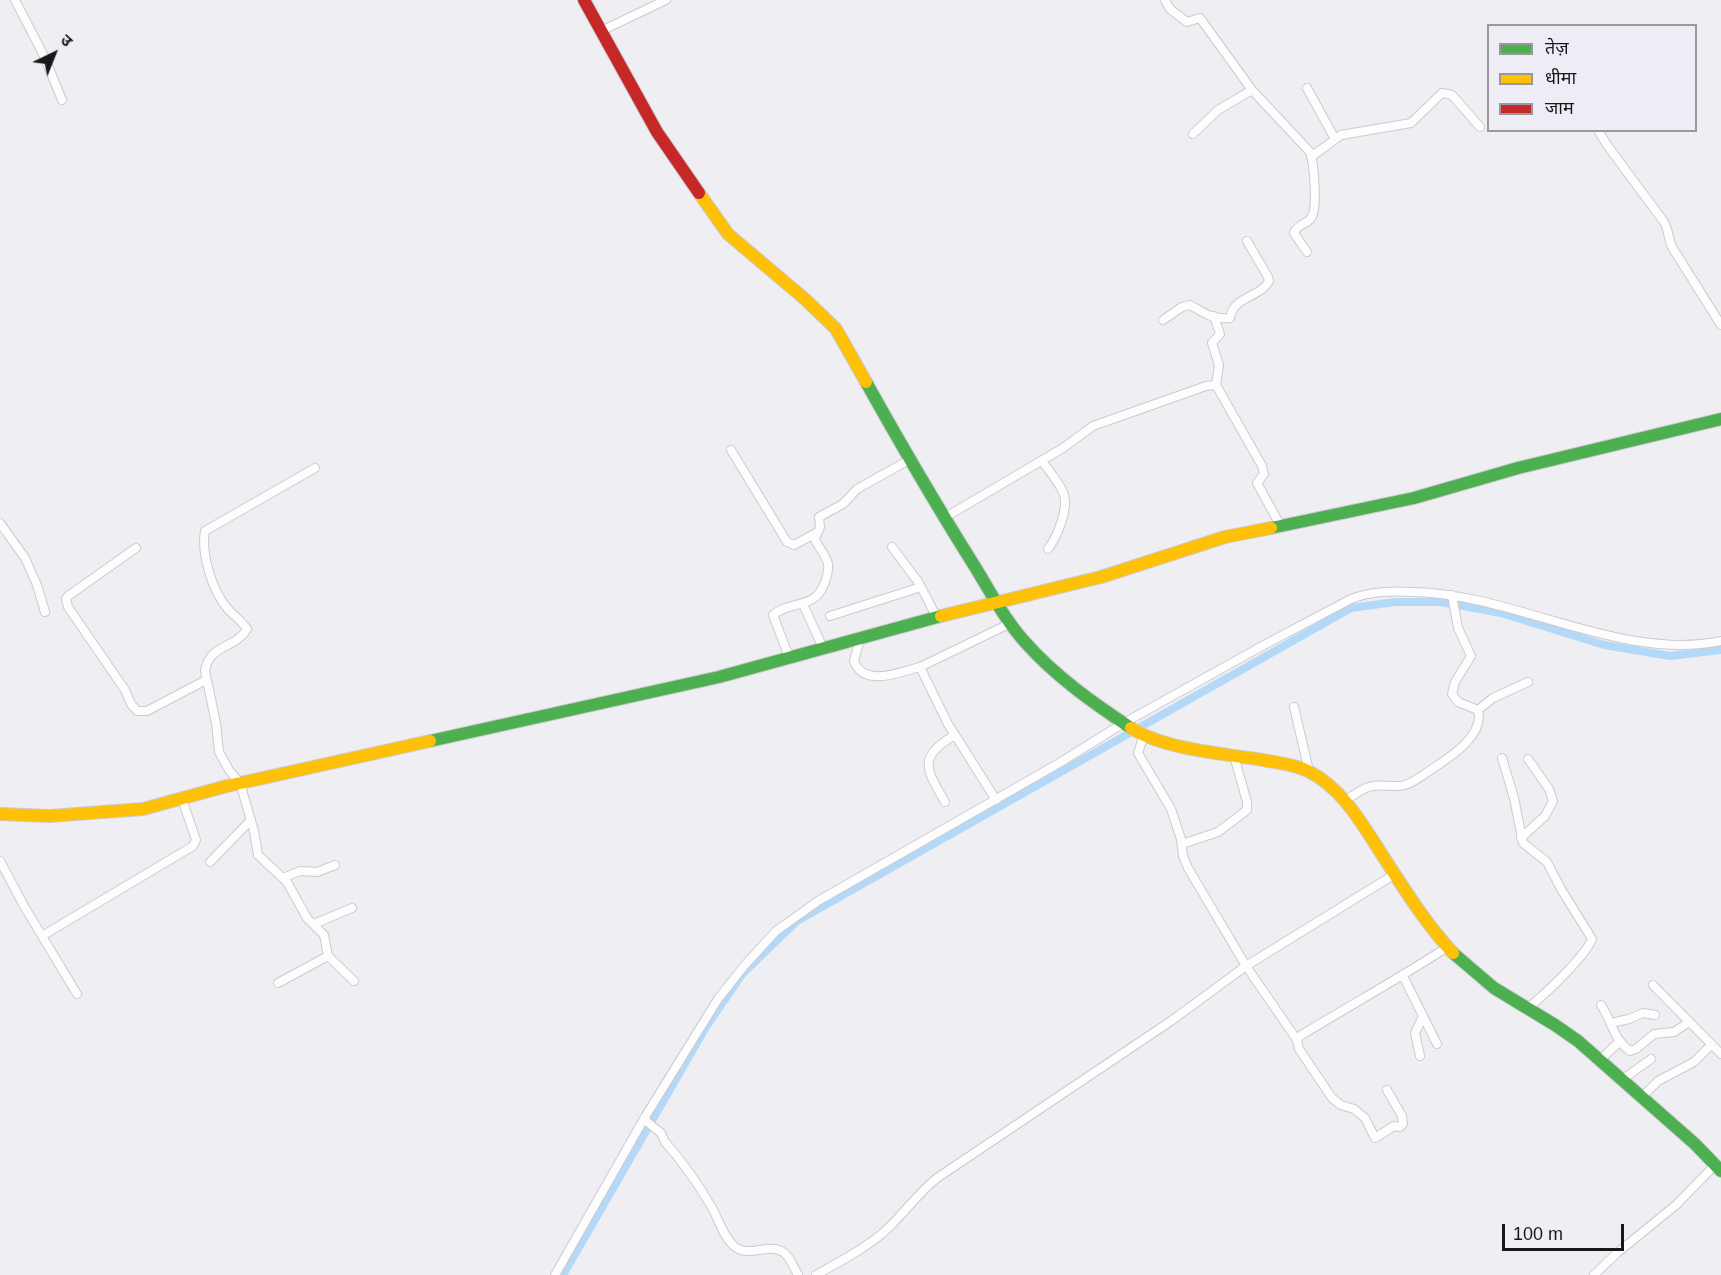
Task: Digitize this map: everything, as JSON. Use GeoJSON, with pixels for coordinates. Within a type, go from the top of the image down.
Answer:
{"type":"FeatureCollection","features":[{"type":"Feature","properties":{"kind":"street"},"geometry":{"type":"LineString","coordinates":[[15,0],[44,56],[62,100]]}},
{"type":"Feature","properties":{"kind":"street"},"geometry":{"type":"LineString","coordinates":[[584,0],[657,132],[728,234],[806,300],[836,329],[909,460],[997,602],[1024,641],[1048,665],[1095,704],[1142,735],[1172,744],[1296,766],[1309,771],[1331,786],[1426,918],[1480,978],[1564,1029],[1623,1079],[1718,1168],[1594,1275]]}},
{"type":"Feature","properties":{"kind":"street"},"geometry":{"type":"LineString","coordinates":[[642,0],[646,9]]}},
{"type":"Feature","properties":{"kind":"street"},"geometry":{"type":"LineString","coordinates":[[601,31],[666,0]]}},
{"type":"Feature","properties":{"kind":"street"},"geometry":{"type":"LineString","coordinates":[[1165,0],[1170,9],[1187,22],[1200,18],[1252,90],[1306,147],[1311,157],[1314,213],[1308,221],[1298,226],[1294,233],[1307,252]]}},
{"type":"Feature","properties":{"kind":"street"},"geometry":{"type":"LineString","coordinates":[[1307,87],[1335,140]]}},
{"type":"Feature","properties":{"kind":"street"},"geometry":{"type":"LineString","coordinates":[[1193,134],[1223,106],[1252,90]]}},
{"type":"Feature","properties":{"kind":"street"},"geometry":{"type":"LineString","coordinates":[[1311,157],[1349,133],[1411,123],[1442,93],[1452,95],[1480,127]]}},
{"type":"Feature","properties":{"kind":"street"},"geometry":{"type":"LineString","coordinates":[[1599,132],[1668,228],[1668,238],[1672,247],[1721,325]]}},
{"type":"Feature","properties":{"kind":"street"},"geometry":{"type":"LineString","coordinates":[[1162,320],[1182,307],[1190,305],[1208,316],[1220,319],[1230,318],[1234,306],[1268,284],[1268,278],[1247,241]]}},
{"type":"Feature","properties":{"kind":"street"},"geometry":{"type":"LineString","coordinates":[[1214,316],[1220,334],[1212,344],[1220,365],[1216,385],[1262,466],[1264,474],[1257,483],[1280,525]]}},
{"type":"Feature","properties":{"kind":"street"},"geometry":{"type":"LineString","coordinates":[[944,518],[1063,448],[1092,426],[1206,386],[1216,385]]}},
{"type":"Feature","properties":{"kind":"street"},"geometry":{"type":"LineString","coordinates":[[0,814],[39,816],[96,814],[143,809],[240,783],[719,677],[936,616],[1101,577],[1226,537],[1414,498],[1518,468],[1721,419]]}},
{"type":"Feature","properties":{"kind":"street"},"geometry":{"type":"LineString","coordinates":[[731,450],[788,542],[794,545],[816,533],[820,527],[821,515],[843,504],[857,489],[909,460]]}},
{"type":"Feature","properties":{"kind":"street"},"geometry":{"type":"LineString","coordinates":[[1042,461],[1063,491],[1065,504],[1057,536],[1048,549]]}},
{"type":"Feature","properties":{"kind":"street"},"geometry":{"type":"LineString","coordinates":[[315,468],[205,531],[204,556],[217,590],[227,607],[247,629],[233,642],[211,655],[206,662],[206,680],[216,723],[219,752],[229,770],[240,783],[258,855],[292,889],[307,918],[324,935],[328,956],[354,981]]}},
{"type":"Feature","properties":{"kind":"street"},"geometry":{"type":"LineString","coordinates":[[0,523],[25,558],[37,585],[45,612]]}},
{"type":"Feature","properties":{"kind":"street"},"geometry":{"type":"LineString","coordinates":[[789,657],[772,615],[817,597],[823,588],[828,573],[828,563],[816,543],[816,533]]}},
{"type":"Feature","properties":{"kind":"street"},"geometry":{"type":"LineString","coordinates":[[892,547],[921,587],[936,616]]}},
{"type":"Feature","properties":{"kind":"street"},"geometry":{"type":"LineString","coordinates":[[136,548],[68,596],[66,599],[68,607],[137,711],[147,711],[206,680]]}},
{"type":"Feature","properties":{"kind":"street"},"geometry":{"type":"LineString","coordinates":[[830,616],[921,587]]}},
{"type":"Feature","properties":{"kind":"street"},"geometry":{"type":"LineString","coordinates":[[555,1275],[718,999],[776,931],[818,901],[1264,645],[1351,599],[1366,594],[1398,591],[1480,600],[1573,626],[1637,640],[1687,645],[1721,640]]}},
{"type":"Feature","properties":{"kind":"street"},"geometry":{"type":"LineString","coordinates":[[1452,596],[1458,628],[1471,656],[1455,682],[1452,694],[1458,702],[1478,710]]}},
{"type":"Feature","properties":{"kind":"street"},"geometry":{"type":"LineString","coordinates":[[803,604],[823,648]]}},
{"type":"Feature","properties":{"kind":"street"},"geometry":{"type":"LineString","coordinates":[[860,638],[854,661],[859,670],[875,677],[920,667],[1011,623]]}},
{"type":"Feature","properties":{"kind":"street"},"geometry":{"type":"LineString","coordinates":[[920,667],[941,713],[996,800]]}},
{"type":"Feature","properties":{"kind":"street"},"geometry":{"type":"LineString","coordinates":[[1478,710],[1493,698],[1528,682]]}},
{"type":"Feature","properties":{"kind":"street"},"geometry":{"type":"LineString","coordinates":[[1294,707],[1309,771]]}},
{"type":"Feature","properties":{"kind":"street"},"geometry":{"type":"LineString","coordinates":[[1344,801],[1371,786],[1399,786],[1412,782],[1444,762],[1472,736],[1479,720],[1478,710]]}},
{"type":"Feature","properties":{"kind":"street"},"geometry":{"type":"LineString","coordinates":[[945,802],[931,777],[929,761],[936,747],[955,735]]}},
{"type":"Feature","properties":{"kind":"street"},"geometry":{"type":"LineString","coordinates":[[1142,735],[1138,753],[1171,809],[1188,868],[1246,966],[1297,1040],[1299,1049],[1332,1098],[1341,1105],[1354,1109],[1365,1118],[1375,1138],[1394,1126],[1400,1127],[1402,1124],[1402,1116],[1387,1090]]}},
{"type":"Feature","properties":{"kind":"street"},"geometry":{"type":"LineString","coordinates":[[1182,844],[1218,832],[1247,810],[1247,802],[1234,756]]}},
{"type":"Feature","properties":{"kind":"street"},"geometry":{"type":"LineString","coordinates":[[1502,758],[1515,798],[1521,838],[1526,847],[1547,862],[1592,939],[1587,948],[1553,985],[1528,1008]]}},
{"type":"Feature","properties":{"kind":"street"},"geometry":{"type":"LineString","coordinates":[[1521,838],[1545,816],[1553,801],[1549,789],[1528,759]]}},
{"type":"Feature","properties":{"kind":"street"},"geometry":{"type":"LineString","coordinates":[[42,936],[193,846],[196,840],[182,799]]}},
{"type":"Feature","properties":{"kind":"street"},"geometry":{"type":"LineString","coordinates":[[210,862],[250,819]]}},
{"type":"Feature","properties":{"kind":"street"},"geometry":{"type":"LineString","coordinates":[[0,861],[77,993]]}},
{"type":"Feature","properties":{"kind":"street"},"geometry":{"type":"LineString","coordinates":[[283,878],[300,871],[317,872],[335,865]]}},
{"type":"Feature","properties":{"kind":"street"},"geometry":{"type":"LineString","coordinates":[[816,1275],[882,1233],[937,1178],[1171,1022],[1246,966],[1395,874]]}},
{"type":"Feature","properties":{"kind":"street"},"geometry":{"type":"LineString","coordinates":[[314,924],[352,908]]}},
{"type":"Feature","properties":{"kind":"street"},"geometry":{"type":"LineString","coordinates":[[1297,1040],[1356,1001],[1403,976],[1449,946]]}},
{"type":"Feature","properties":{"kind":"street"},"geometry":{"type":"LineString","coordinates":[[278,983],[328,956]]}},
{"type":"Feature","properties":{"kind":"street"},"geometry":{"type":"LineString","coordinates":[[1403,976],[1437,1044]]}},
{"type":"Feature","properties":{"kind":"street"},"geometry":{"type":"LineString","coordinates":[[1653,985],[1721,1054]]}},
{"type":"Feature","properties":{"kind":"street"},"geometry":{"type":"LineString","coordinates":[[1601,1005],[1620,1042],[1633,1051],[1654,1034],[1674,1032],[1689,1022]]}},
{"type":"Feature","properties":{"kind":"street"},"geometry":{"type":"LineString","coordinates":[[1611,1023],[1643,1013],[1654,1015]]}},
{"type":"Feature","properties":{"kind":"street"},"geometry":{"type":"LineString","coordinates":[[1420,1056],[1415,1033],[1423,1016]]}},
{"type":"Feature","properties":{"kind":"street"},"geometry":{"type":"LineString","coordinates":[[1600,1060],[1620,1042]]}},
{"type":"Feature","properties":{"kind":"street"},"geometry":{"type":"LineString","coordinates":[[1642,1097],[1658,1081],[1694,1062],[1712,1045]]}},
{"type":"Feature","properties":{"kind":"street"},"geometry":{"type":"LineString","coordinates":[[1623,1079],[1651,1059]]}},
{"type":"Feature","properties":{"kind":"street"},"geometry":{"type":"LineString","coordinates":[[646,1119],[661,1133],[664,1142],[710,1204],[732,1244],[738,1250],[746,1252],[783,1251],[798,1275]]}},
{"type":"Feature","properties":{"kind":"waterway"},"geometry":{"type":"LineString","coordinates":[[563,1275],[706,1027],[743,973],[797,921],[1351,608],[1395,602],[1441,602],[1501,613],[1604,645],[1670,656],[1721,650]]}},
{"type":"Feature","properties":{"kind":"traffic: fast"},"geometry":{"type":"LineString","coordinates":[[866,382],[1010,624],[1062,678],[1131,728]]}},
{"type":"Feature","properties":{"kind":"traffic: fast"},"geometry":{"type":"LineString","coordinates":[[1271,528],[1414,498],[1518,468],[1721,419]]}},
{"type":"Feature","properties":{"kind":"traffic: fast"},"geometry":{"type":"LineString","coordinates":[[430,741],[719,677],[941,616]]}},
{"type":"Feature","properties":{"kind":"traffic: fast"},"geometry":{"type":"LineString","coordinates":[[1453,953],[1494,988],[1578,1041],[1695,1144],[1721,1171]]}},
{"type":"Feature","properties":{"kind":"traffic: slow"},"geometry":{"type":"LineString","coordinates":[[699,193],[728,234],[806,300],[836,329],[866,382]]}},
{"type":"Feature","properties":{"kind":"traffic: slow"},"geometry":{"type":"LineString","coordinates":[[941,616],[1101,577],[1225,537],[1271,528]]}},
{"type":"Feature","properties":{"kind":"traffic: slow"},"geometry":{"type":"LineString","coordinates":[[1131,728],[1177,746],[1292,765],[1321,779],[1333,788],[1354,812],[1419,910],[1453,953]]}},
{"type":"Feature","properties":{"kind":"traffic: slow"},"geometry":{"type":"LineString","coordinates":[[0,814],[50,816],[143,809],[227,786],[430,741]]}},
{"type":"Feature","properties":{"kind":"traffic: jam"},"geometry":{"type":"LineString","coordinates":[[584,0],[657,132],[699,193]]}}]}
